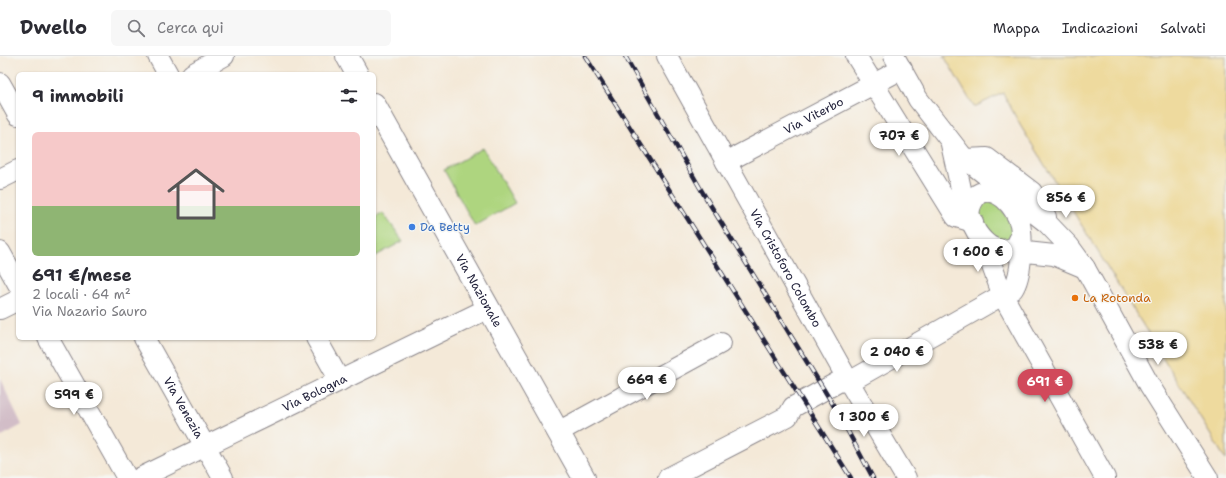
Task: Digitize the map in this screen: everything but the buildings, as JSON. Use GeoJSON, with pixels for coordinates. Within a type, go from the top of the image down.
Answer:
{"type":"FeatureCollection","features":[{"type":"Feature","properties":{"kind":"main road"},"geometry":{"type":"LineString","coordinates":[[347,56],[356,72]]}},
{"type":"Feature","properties":{"kind":"main road","name":"Via Nazionale"},"geometry":{"type":"LineString","coordinates":[[376,108],[584,478]]}},
{"type":"Feature","properties":{"kind":"street"},"geometry":{"type":"LineString","coordinates":[[158,56],[167,72]]}},
{"type":"Feature","properties":{"kind":"street"},"geometry":{"type":"LineString","coordinates":[[196,72],[224,56]]}},
{"type":"Feature","properties":{"kind":"street","name":"Via Cristoforo Colombo"},"geometry":{"type":"LineString","coordinates":[[667,56],[849,382],[906,478]]}},
{"type":"Feature","properties":{"kind":"street"},"geometry":{"type":"LineString","coordinates":[[856,56],[956,217],[975,226]]}},
{"type":"Feature","properties":{"kind":"street"},"geometry":{"type":"LineString","coordinates":[[898,63],[918,99],[950,142],[965,159],[1016,198],[1053,229],[1069,246],[1085,268],[1150,386],[1208,478]]}},
{"type":"Feature","properties":{"kind":"street","name":"Via Viterbo"},"geometry":{"type":"LineString","coordinates":[[726,162],[873,84],[898,63]]}},
{"type":"Feature","properties":{"kind":"street"},"geometry":{"type":"LineString","coordinates":[[0,83],[16,111]]}},
{"type":"Feature","properties":{"kind":"street"},"geometry":{"type":"LineString","coordinates":[[950,142],[962,194],[1003,296],[1105,478]]}},
{"type":"Feature","properties":{"kind":"street"},"geometry":{"type":"LineString","coordinates":[[965,159],[987,158],[1032,192],[1053,229]]}},
{"type":"Feature","properties":{"kind":"street"},"geometry":{"type":"LineString","coordinates":[[0,179],[16,171]]}},
{"type":"Feature","properties":{"kind":"street"},"geometry":{"type":"LineString","coordinates":[[1016,198],[987,191],[978,194],[971,206],[975,226],[992,248],[1015,246],[1061,257],[1085,268]]}},
{"type":"Feature","properties":{"kind":"street"},"geometry":{"type":"LineString","coordinates":[[668,478],[788,416],[793,407],[840,381],[849,382],[1013,289],[1018,280],[1015,246],[1020,224],[1012,209],[1004,199],[994,192]]}},
{"type":"Feature","properties":{"kind":"street"},"geometry":{"type":"LineString","coordinates":[[0,252],[16,280]]}},
{"type":"Feature","properties":{"kind":"street"},"geometry":{"type":"LineString","coordinates":[[0,310],[16,301]]}},
{"type":"Feature","properties":{"kind":"street","name":"Via Bologna"},"geometry":{"type":"LineString","coordinates":[[140,478],[489,308]]}},
{"type":"Feature","properties":{"kind":"street"},"geometry":{"type":"LineString","coordinates":[[49,340],[127,478]]}},
{"type":"Feature","properties":{"kind":"street","name":"Via Venezia"},"geometry":{"type":"LineString","coordinates":[[145,340],[223,478]]}},
{"type":"Feature","properties":{"kind":"street"},"geometry":{"type":"LineString","coordinates":[[317,340],[340,381]]}},
{"type":"Feature","properties":{"kind":"street"},"geometry":{"type":"LineString","coordinates":[[558,432],[721,343]]}},
{"type":"Feature","properties":{"kind":"shaded area"},"geometry":{"type":"Polygon","coordinates":[[[0,379],[22,425],[0,437],[0,379]]]}},
{"type":"Feature","properties":{"kind":"green space"},"geometry":{"type":"Polygon","coordinates":[[[483,148],[515,203],[475,226],[444,170],[483,148]]]}},
{"type":"Feature","properties":{"kind":"green space"},"geometry":{"type":"Polygon","coordinates":[[[993,196],[1015,230],[1006,243],[992,237],[978,211],[978,204],[993,196]]]}},
{"type":"Feature","properties":{"kind":"green space"},"geometry":{"type":"Polygon","coordinates":[[[383,213],[403,241],[376,256],[376,217],[383,213]]]}},
{"type":"Feature","properties":{"kind":"sand"},"geometry":{"type":"Polygon","coordinates":[[[944,56],[1226,56],[1226,460],[1020,125],[1003,93],[974,107],[944,56]]]}},
{"type":"Feature","properties":{"kind":"railway"},"geometry":{"type":"LineString","coordinates":[[585,56],[851,478]]}},
{"type":"Feature","properties":{"kind":"railway"},"geometry":{"type":"LineString","coordinates":[[625,56],[703,193],[837,411],[873,478]]}},
{"type":"Feature","properties":{"kind":"place","name":"Da Betty"},"geometry":{"type":"Point","coordinates":[412,227]}},
{"type":"Feature","properties":{"kind":"place","name":"La Rotonda"},"geometry":{"type":"Point","coordinates":[1075,298]}}]}
